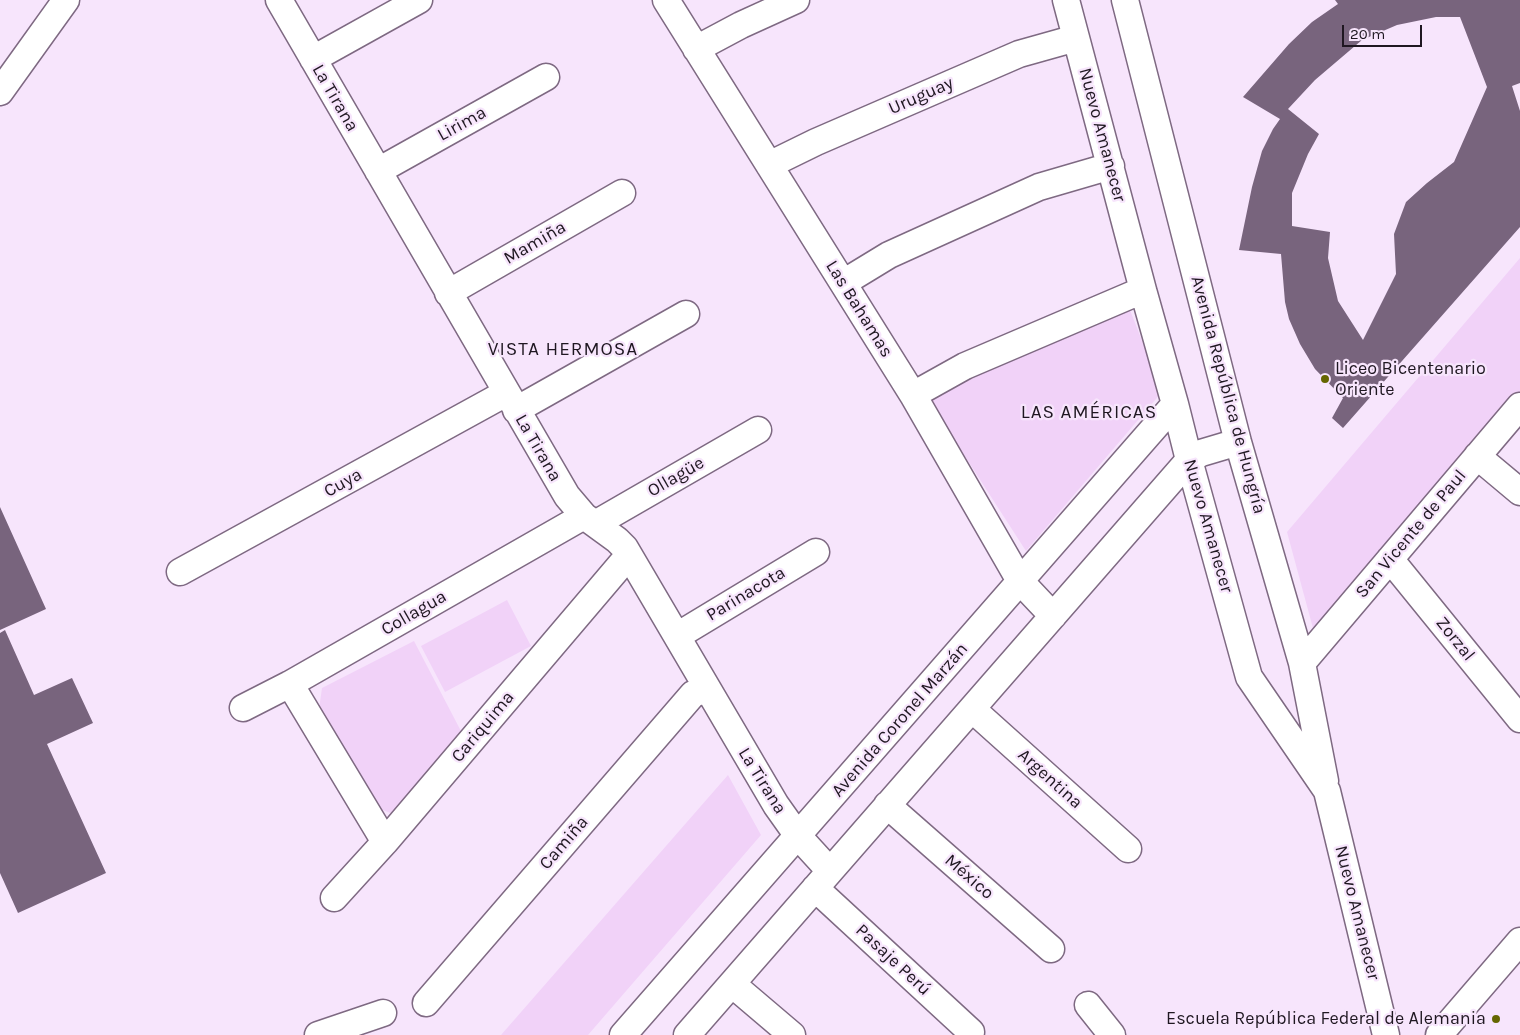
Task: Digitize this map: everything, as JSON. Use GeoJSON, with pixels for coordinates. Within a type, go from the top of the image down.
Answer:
{"type":"FeatureCollection","features":[{"type":"Feature","properties":{"kind":"street"},"geometry":{"type":"LineString","coordinates":[[0,92],[66,0]]}},
{"type":"Feature","properties":{"kind":"street","name":"La Tirana"},"geometry":{"type":"LineString","coordinates":[[279,0],[567,496],[589,520],[625,548],[776,805],[798,836],[823,879]]}},
{"type":"Feature","properties":{"kind":"street"},"geometry":{"type":"LineString","coordinates":[[313,59],[419,0]]}},
{"type":"Feature","properties":{"kind":"street","name":"Las Bahamas"},"geometry":{"type":"LineString","coordinates":[[666,0],[913,395],[1020,581],[1052,616]]}},
{"type":"Feature","properties":{"kind":"street"},"geometry":{"type":"LineString","coordinates":[[696,49],[741,25],[796,0]]}},
{"type":"Feature","properties":{"kind":"street","name":"Nuevo Amanecer"},"geometry":{"type":"LineString","coordinates":[[1066,0],[1189,460],[1250,677],[1327,792],[1386,1035]]}},
{"type":"Feature","properties":{"kind":"street","name":"Avenida República de Hungría"},"geometry":{"type":"LineString","coordinates":[[1125,0],[1238,442],[1302,663],[1327,792]]}},
{"type":"Feature","properties":{"kind":"street","name":"Uruguay"},"geometry":{"type":"LineString","coordinates":[[769,165],[816,142],[1019,54],[1076,38]]}},
{"type":"Feature","properties":{"kind":"street","name":"Lirima"},"geometry":{"type":"LineString","coordinates":[[378,172],[546,77]]}},
{"type":"Feature","properties":{"kind":"street"},"geometry":{"type":"LineString","coordinates":[[843,283],[889,255],[1039,187],[1111,166]]}},
{"type":"Feature","properties":{"kind":"street","name":"Mamiña"},"geometry":{"type":"LineString","coordinates":[[448,293],[622,193]]}},
{"type":"Feature","properties":{"kind":"street"},"geometry":{"type":"LineString","coordinates":[[913,395],[965,366],[1143,290]]}},
{"type":"Feature","properties":{"kind":"street","name":"Cuya"},"geometry":{"type":"LineString","coordinates":[[180,572],[686,314]]}},
{"type":"Feature","properties":{"kind":"street","name":"Avenida Coronel Marzán"},"geometry":{"type":"LineString","coordinates":[[624,1035],[1175,404]]}},
{"type":"Feature","properties":{"kind":"street","name":"San Vicente de Paul"},"geometry":{"type":"LineString","coordinates":[[1302,663],[1520,406]]}},
{"type":"Feature","properties":{"kind":"street","name":"Ollagüe"},"geometry":{"type":"LineString","coordinates":[[589,520],[758,430]]}},
{"type":"Feature","properties":{"kind":"street"},"geometry":{"type":"LineString","coordinates":[[687,1035],[1189,460],[1202,453],[1238,442]]}},
{"type":"Feature","properties":{"kind":"street"},"geometry":{"type":"LineString","coordinates":[[1477,456],[1520,492]]}},
{"type":"Feature","properties":{"kind":"street","name":"Collagua"},"geometry":{"type":"LineString","coordinates":[[243,708],[589,520]]}},
{"type":"Feature","properties":{"kind":"street","name":"Parinacota"},"geometry":{"type":"LineString","coordinates":[[677,636],[816,552]]}},
{"type":"Feature","properties":{"kind":"street","name":"Cariquima"},"geometry":{"type":"LineString","coordinates":[[334,898],[385,842],[629,555]]}},
{"type":"Feature","properties":{"kind":"street","name":"Zorzal"},"geometry":{"type":"LineString","coordinates":[[1390,559],[1520,719]]}},
{"type":"Feature","properties":{"kind":"street"},"geometry":{"type":"LineString","coordinates":[[290,684],[385,842]]}},
{"type":"Feature","properties":{"kind":"street","name":"Camiña"},"geometry":{"type":"LineString","coordinates":[[426,1002],[693,694],[707,689]]}},
{"type":"Feature","properties":{"kind":"street","name":"Argentina"},"geometry":{"type":"LineString","coordinates":[[972,709],[1128,849]]}},
{"type":"Feature","properties":{"kind":"street","name":"México"},"geometry":{"type":"LineString","coordinates":[[887,805],[1051,949]]}},
{"type":"Feature","properties":{"kind":"street","name":"Pasaje Perú"},"geometry":{"type":"LineString","coordinates":[[823,879],[971,1032]]}},
{"type":"Feature","properties":{"kind":"street"},"geometry":{"type":"LineString","coordinates":[[1439,1035],[1520,941]]}},
{"type":"Feature","properties":{"kind":"street"},"geometry":{"type":"LineString","coordinates":[[732,984],[792,1035]]}},
{"type":"Feature","properties":{"kind":"street"},"geometry":{"type":"LineString","coordinates":[[1088,1005],[1112,1035]]}},
{"type":"Feature","properties":{"kind":"street"},"geometry":{"type":"LineString","coordinates":[[318,1035],[383,1013]]}},
{"type":"Feature","properties":{"kind":"shaded area"},"geometry":{"type":"Polygon","coordinates":[[[1520,258],[1520,392],[1314,632],[1287,532],[1520,258]]]}},
{"type":"Feature","properties":{"kind":"shaded area"},"geometry":{"type":"Polygon","coordinates":[[[1130,310],[1162,392],[1026,551],[926,396],[1130,310]]]}},
{"type":"Feature","properties":{"kind":"shaded area"},"geometry":{"type":"Polygon","coordinates":[[[507,600],[531,646],[445,692],[421,646],[507,600]]]}},
{"type":"Feature","properties":{"kind":"shaded area"},"geometry":{"type":"Polygon","coordinates":[[[414,641],[463,735],[393,814],[380,809],[319,709],[322,688],[414,641]]]}},
{"type":"Feature","properties":{"kind":"shaded area"},"geometry":{"type":"Polygon","coordinates":[[[728,775],[761,835],[588,1035],[501,1035],[728,775]]]}},
{"type":"Feature","properties":{"kind":"building"},"geometry":{"type":"Polygon","coordinates":[[[1335,0],[1520,0],[1520,83],[1512,86],[1520,111],[1520,227],[1343,428],[1332,418],[1343,398],[1315,369],[1300,344],[1289,319],[1285,302],[1281,254],[1239,250],[1252,187],[1262,151],[1280,119],[1243,97],[1289,44],[1312,22],[1338,4],[1335,0]],[[1436,17],[1397,25],[1362,40],[1315,80],[1288,109],[1319,134],[1308,154],[1292,193],[1292,226],[1330,232],[1328,258],[1338,301],[1363,340],[1396,274],[1394,234],[1406,202],[1454,162],[1487,87],[1460,17],[1436,17]]]}},
{"type":"Feature","properties":{"kind":"building"},"geometry":{"type":"Polygon","coordinates":[[[0,507],[46,609],[0,630],[0,507]]]}},
{"type":"Feature","properties":{"kind":"building"},"geometry":{"type":"Polygon","coordinates":[[[5,630],[34,695],[72,678],[93,723],[47,744],[106,873],[18,913],[0,873],[0,633],[5,630]]]}},
{"type":"Feature","properties":{"kind":"place","name":"Liceo Bicentenario Oriente"},"geometry":{"type":"Point","coordinates":[1325,379]}},
{"type":"Feature","properties":{"kind":"place","name":"Escuela República Federal de Alemania"},"geometry":{"type":"Point","coordinates":[1496,1019]}},
{"type":"Feature","properties":{"kind":"district","name":"VISTA HERMOSA"},"geometry":{"type":"Point","coordinates":[563,350]}},
{"type":"Feature","properties":{"kind":"district","name":"LAS AMÉRICAS"},"geometry":{"type":"Point","coordinates":[1089,413]}}]}
